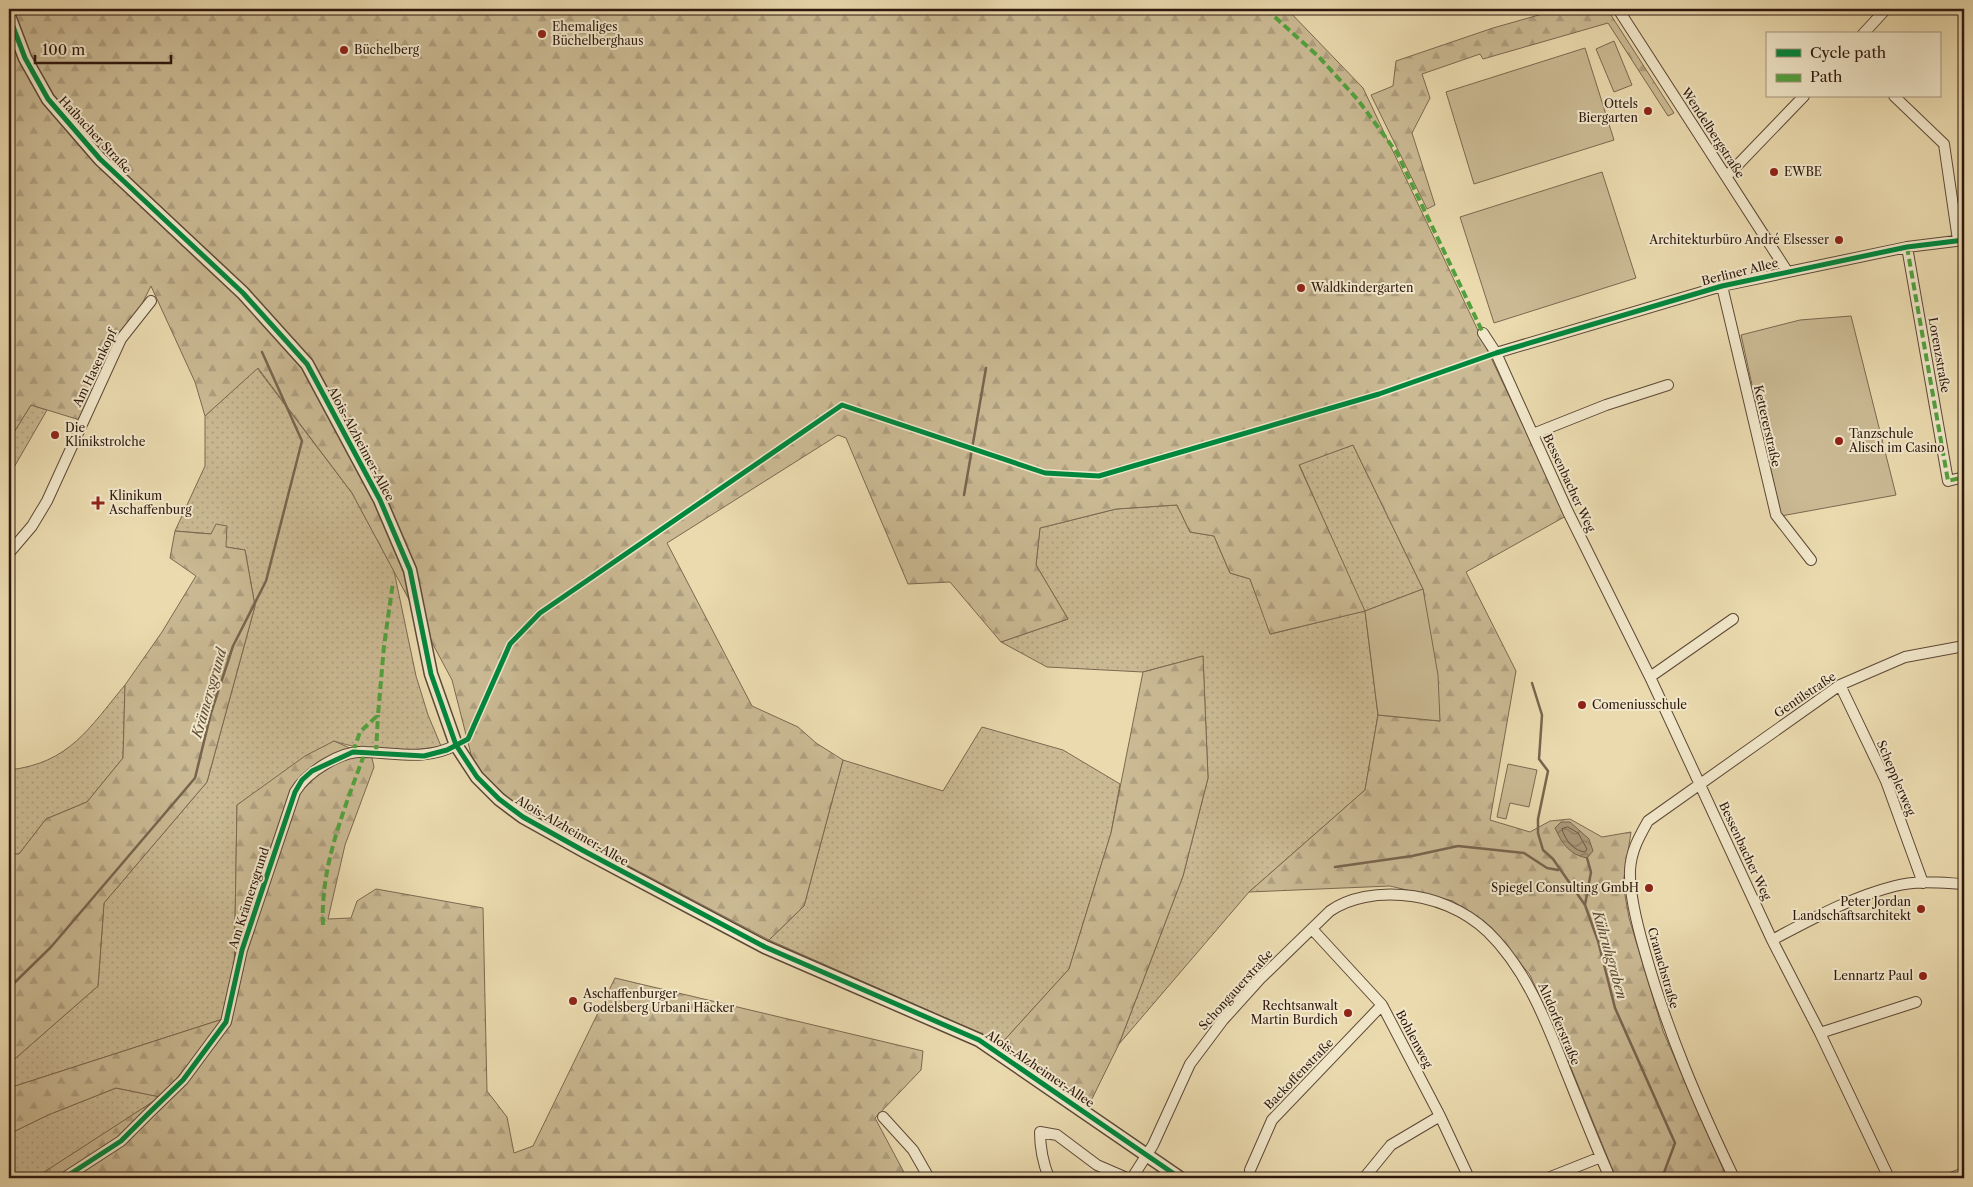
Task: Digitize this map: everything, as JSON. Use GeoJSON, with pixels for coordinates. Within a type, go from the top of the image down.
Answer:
{"type":"FeatureCollection","features":[{"type":"Feature","properties":{"kind":"street","name":"Wendelbergstraße"},"geometry":{"type":"LineString","coordinates":[[1618,9],[1787,271]]}},
{"type":"Feature","properties":{"kind":"street"},"geometry":{"type":"LineString","coordinates":[[1865,32],[1886,9]]}},
{"type":"Feature","properties":{"kind":"street","name":"Haibacher Straße"},"geometry":{"type":"LineString","coordinates":[[9,16],[25,58],[48,99],[100,159],[196,248]]}},
{"type":"Feature","properties":{"kind":"street"},"geometry":{"type":"LineString","coordinates":[[1727,176],[1802,98]]}},
{"type":"Feature","properties":{"kind":"street"},"geometry":{"type":"LineString","coordinates":[[1896,98],[1944,144],[1961,240]]}},
{"type":"Feature","properties":{"kind":"street","name":"Berliner Allee"},"geometry":{"type":"LineString","coordinates":[[1496,353],[1722,286],[1907,247],[1961,240]]}},
{"type":"Feature","properties":{"kind":"street","name":"Lorenzstraße"},"geometry":{"type":"LineString","coordinates":[[1907,247],[1948,480],[1964,477]]}},
{"type":"Feature","properties":{"kind":"street","name":"Alois-Alzheimer-Allee"},"geometry":{"type":"LineString","coordinates":[[196,248],[243,293],[307,364],[363,466],[410,570],[431,674],[456,745],[477,777],[499,799],[523,817],[765,946],[978,1040],[1148,1154],[1180,1178]]}},
{"type":"Feature","properties":{"kind":"street","name":"Kettererstraße"},"geometry":{"type":"LineString","coordinates":[[1722,286],[1776,515],[1811,560]]}},
{"type":"Feature","properties":{"kind":"street","name":"Am Hasenkopf"},"geometry":{"type":"LineString","coordinates":[[9,554],[32,526],[47,501],[120,339],[151,301]]}},
{"type":"Feature","properties":{"kind":"street","name":"Bessenbacher Weg"},"geometry":{"type":"LineString","coordinates":[[1483,333],[1496,353],[1568,512],[1650,677],[1772,940],[1820,1033],[1889,1178]]}},
{"type":"Feature","properties":{"kind":"street","name":"Bessenbacher Weg"},"geometry":{"type":"LineString","coordinates":[[1532,434],[1606,405],[1668,385]]}},
{"type":"Feature","properties":{"kind":"street"},"geometry":{"type":"LineString","coordinates":[[1650,677],[1733,619]]}},
{"type":"Feature","properties":{"kind":"street","name":"Gentilstraße"},"geometry":{"type":"LineString","coordinates":[[1700,784],[1840,685],[1904,657],[1964,646]]}},
{"type":"Feature","properties":{"kind":"street","name":"Schepplerweg"},"geometry":{"type":"LineString","coordinates":[[1840,685],[1886,781],[1923,883]]}},
{"type":"Feature","properties":{"kind":"street","name":"Am Krämersgrund"},"geometry":{"type":"LineString","coordinates":[[64,1178],[121,1140],[183,1080],[226,1022],[242,950],[295,792],[302,780],[312,771],[353,752],[424,756],[456,745]]}},
{"type":"Feature","properties":{"kind":"street","name":"Cranachstraße"},"geometry":{"type":"LineString","coordinates":[[1700,784],[1648,821],[1634,846],[1630,871],[1637,923],[1670,1034],[1734,1178]]}},
{"type":"Feature","properties":{"kind":"street"},"geometry":{"type":"LineString","coordinates":[[1772,940],[1844,903],[1896,886],[1923,883],[1964,884]]}},
{"type":"Feature","properties":{"kind":"street","name":"Altdorferstraße"},"geometry":{"type":"LineString","coordinates":[[1312,929],[1340,904],[1381,894],[1418,896],[1438,902],[1464,915],[1488,932],[1527,982],[1610,1178]]}},
{"type":"Feature","properties":{"kind":"street","name":"Schongauerstraße"},"geometry":{"type":"LineString","coordinates":[[1132,1178],[1148,1154],[1190,1064],[1223,1020],[1248,992],[1312,929]]}},
{"type":"Feature","properties":{"kind":"street","name":"Bohlenweg"},"geometry":{"type":"LineString","coordinates":[[1312,929],[1382,1004],[1440,1116],[1469,1178]]}},
{"type":"Feature","properties":{"kind":"street"},"geometry":{"type":"LineString","coordinates":[[1820,1033],[1916,1002]]}},
{"type":"Feature","properties":{"kind":"street","name":"Backoffenstraße"},"geometry":{"type":"LineString","coordinates":[[1250,1170],[1272,1120],[1382,1004]]}},
{"type":"Feature","properties":{"kind":"street"},"geometry":{"type":"LineString","coordinates":[[1364,1178],[1391,1145],[1440,1116]]}},
{"type":"Feature","properties":{"kind":"street"},"geometry":{"type":"LineString","coordinates":[[883,1117],[913,1150],[929,1178]]}},
{"type":"Feature","properties":{"kind":"street"},"geometry":{"type":"LineString","coordinates":[[1050,1178],[1043,1160],[1040,1132],[1056,1135],[1097,1165],[1127,1178]]}},
{"type":"Feature","properties":{"kind":"street"},"geometry":{"type":"LineString","coordinates":[[1548,1178],[1601,1157]]}},
{"type":"Feature","properties":{"kind":"street"},"geometry":{"type":"LineString","coordinates":[[1951,1178],[1964,1173]]}},
{"type":"Feature","properties":{"kind":"green space"},"geometry":{"type":"Polygon","coordinates":[[[9,9],[1287,9],[1363,88],[1566,516],[1466,572],[1516,671],[1490,820],[1530,832],[1550,821],[1570,819],[1602,837],[1631,832],[1623,884],[1629,918],[1663,1031],[1727,1178],[1616,1178],[1567,1058],[1530,975],[1492,928],[1453,901],[1390,886],[1249,892],[1365,790],[1378,715],[1440,721],[1423,589],[1353,445],[1299,465],[1365,611],[1270,634],[1250,579],[1230,573],[1214,536],[1190,532],[1177,505],[1116,509],[1040,528],[1036,565],[1068,619],[1001,642],[950,582],[908,584],[846,438],[838,435],[667,543],[752,706],[798,727],[816,743],[843,760],[804,906],[769,940],[530,814],[486,778],[472,758],[452,680],[352,493],[258,368],[205,416],[195,382],[151,286],[83,421],[31,405],[9,440],[9,9]]]}},
{"type":"Feature","properties":{"kind":"green space"},"geometry":{"type":"Polygon","coordinates":[[[1560,9],[1607,9],[1674,113],[1668,116],[1608,23],[1483,59],[1480,54],[1422,74],[1430,98],[1412,133],[1435,205],[1427,209],[1371,95],[1393,86],[1396,61],[1493,28],[1560,9]]]}},
{"type":"Feature","properties":{"kind":"green space"},"geometry":{"type":"Polygon","coordinates":[[[1614,41],[1632,85],[1614,92],[1596,49],[1614,41]]]}},
{"type":"Feature","properties":{"kind":"green space"},"geometry":{"type":"Polygon","coordinates":[[[1585,48],[1614,140],[1474,184],[1446,92],[1585,48]]]}},
{"type":"Feature","properties":{"kind":"green space"},"geometry":{"type":"Polygon","coordinates":[[[1602,172],[1636,278],[1494,323],[1460,217],[1602,172]]]}},
{"type":"Feature","properties":{"kind":"green space"},"geometry":{"type":"Polygon","coordinates":[[[1851,316],[1896,495],[1781,516],[1741,335],[1800,320],[1851,316]]]}},
{"type":"Feature","properties":{"kind":"green space"},"geometry":{"type":"Polygon","coordinates":[[[257,368],[352,493],[394,571],[416,676],[428,715],[441,746],[416,750],[387,750],[358,747],[334,741],[237,805],[234,982],[226,1018],[9,1088],[9,1064],[98,986],[104,903],[207,782],[255,606],[245,550],[226,547],[211,534],[175,531],[205,466],[205,416],[257,368]]]}},
{"type":"Feature","properties":{"kind":"green space"},"geometry":{"type":"Polygon","coordinates":[[[31,405],[47,410],[9,476],[9,440],[31,405]]]}},
{"type":"Feature","properties":{"kind":"green space"},"geometry":{"type":"Polygon","coordinates":[[[1353,445],[1423,589],[1365,611],[1378,715],[1365,790],[1249,892],[1119,1044],[1183,876],[1208,778],[1203,656],[1143,672],[1047,667],[1001,642],[1068,619],[1036,565],[1040,528],[1116,509],[1177,505],[1190,532],[1214,536],[1230,573],[1250,579],[1271,634],[1364,611],[1299,464],[1353,445]]]}},
{"type":"Feature","properties":{"kind":"green space"},"geometry":{"type":"Polygon","coordinates":[[[216,524],[227,526],[226,547],[245,550],[255,606],[207,782],[104,903],[98,986],[9,1064],[9,854],[19,854],[46,819],[87,802],[123,758],[125,685],[162,632],[196,576],[170,558],[175,531],[211,534],[216,524]]]}},
{"type":"Feature","properties":{"kind":"green space"},"geometry":{"type":"Polygon","coordinates":[[[1423,589],[1438,675],[1440,721],[1378,715],[1365,611],[1423,589]]]}},
{"type":"Feature","properties":{"kind":"green space"},"geometry":{"type":"Polygon","coordinates":[[[1203,656],[1208,778],[1183,876],[1119,1044],[1088,1107],[1000,1045],[1069,969],[1111,833],[1143,672],[1203,656]]]}},
{"type":"Feature","properties":{"kind":"green space"},"geometry":{"type":"Polygon","coordinates":[[[125,685],[123,758],[87,802],[46,819],[19,854],[9,854],[9,770],[48,760],[63,751],[89,729],[125,685]]]}},
{"type":"Feature","properties":{"kind":"green space"},"geometry":{"type":"Polygon","coordinates":[[[982,727],[1063,750],[1120,784],[1111,833],[1069,969],[1000,1045],[982,1034],[769,940],[804,906],[843,760],[943,791],[982,727]]]}},
{"type":"Feature","properties":{"kind":"green space"},"geometry":{"type":"Polygon","coordinates":[[[334,741],[372,758],[374,767],[345,845],[328,919],[351,918],[357,901],[376,889],[483,908],[487,1091],[507,1117],[514,1153],[533,1146],[615,978],[923,1051],[921,1070],[875,1118],[907,1178],[35,1178],[160,1097],[116,1088],[48,1115],[9,1134],[9,1088],[226,1018],[163,1095],[229,1021],[234,982],[237,805],[305,756],[334,741]]]}},
{"type":"Feature","properties":{"kind":"green space"},"geometry":{"type":"Polygon","coordinates":[[[1508,764],[1537,770],[1529,807],[1510,803],[1506,819],[1497,817],[1508,764]]]}},
{"type":"Feature","properties":{"kind":"green space"},"geometry":{"type":"Polygon","coordinates":[[[116,1088],[161,1097],[35,1178],[9,1178],[9,1134],[48,1115],[116,1088]]]}},
{"type":"Feature","properties":{"kind":"water"},"geometry":{"type":"Polygon","coordinates":[[[1561,822],[1570,822],[1589,839],[1593,851],[1587,858],[1571,851],[1564,844],[1555,828],[1561,822]]]}},
{"type":"Feature","properties":{"kind":"waterway","name":"Krämersgrund"},"geometry":{"type":"LineString","coordinates":[[9,988],[51,947],[195,778],[211,713],[233,646],[266,581],[302,441],[262,352]]}},
{"type":"Feature","properties":{"kind":"waterway"},"geometry":{"type":"LineString","coordinates":[[964,495],[986,368]]}},
{"type":"Feature","properties":{"kind":"waterway","name":"Kühruhgraben"},"geometry":{"type":"LineString","coordinates":[[1532,683],[1542,715],[1539,759],[1548,771],[1538,819],[1538,833],[1543,850],[1553,859],[1585,905],[1598,941],[1615,1008],[1675,1143],[1662,1178]]}},
{"type":"Feature","properties":{"kind":"waterway"},"geometry":{"type":"LineString","coordinates":[[1335,867],[1412,856],[1458,846],[1524,853],[1547,868],[1558,870]]}},
{"type":"Feature","properties":{"kind":"waterway"},"geometry":{"type":"LineString","coordinates":[[1585,905],[1591,872],[1587,858]]}},
{"type":"Feature","properties":{"kind":"marked path"},"geometry":{"type":"LineString","coordinates":[[1266,9],[1319,57],[1358,100],[1397,153],[1483,333]]}},
{"type":"Feature","properties":{"kind":"marked path"},"geometry":{"type":"LineString","coordinates":[[1907,247],[1948,481],[1964,477]]}},
{"type":"Feature","properties":{"kind":"marked path"},"geometry":{"type":"LineString","coordinates":[[353,752],[360,732],[378,715],[384,646],[393,582]]}},
{"type":"Feature","properties":{"kind":"marked path"},"geometry":{"type":"LineString","coordinates":[[376,753],[378,715]]}},
{"type":"Feature","properties":{"kind":"marked path"},"geometry":{"type":"LineString","coordinates":[[323,925],[325,881],[335,837],[365,752]]}},
{"type":"Feature","properties":{"kind":"cycle path"},"geometry":{"type":"LineString","coordinates":[[9,16],[25,58],[48,99],[100,159],[243,293],[307,364],[380,500],[410,570],[431,674],[456,745],[477,777],[499,799],[523,817],[584,851],[765,947],[979,1040],[1180,1178]]}},
{"type":"Feature","properties":{"kind":"cycle path"},"geometry":{"type":"LineString","coordinates":[[64,1178],[121,1141],[183,1080],[226,1022],[242,950],[295,792],[302,780],[312,771],[353,752],[424,756],[447,750],[468,739],[510,644],[540,613],[842,405],[1045,473],[1099,476],[1379,394],[1496,353],[1722,286],[1907,247],[1964,240]]}},
{"type":"Feature","properties":{"kind":"place","name":"Ehemaliges Büchelberghaus"},"geometry":{"type":"Point","coordinates":[542,34]}},
{"type":"Feature","properties":{"kind":"place","name":"Büchelberg"},"geometry":{"type":"Point","coordinates":[344,50]}},
{"type":"Feature","properties":{"kind":"place","name":"Ottels Biergarten"},"geometry":{"type":"Point","coordinates":[1648,111]}},
{"type":"Feature","properties":{"kind":"place","name":"EWBE"},"geometry":{"type":"Point","coordinates":[1774,172]}},
{"type":"Feature","properties":{"kind":"place","name":"Architekturbüro André Elsesser"},"geometry":{"type":"Point","coordinates":[1839,240]}},
{"type":"Feature","properties":{"kind":"place","name":"Waldkindergarten"},"geometry":{"type":"Point","coordinates":[1301,288]}},
{"type":"Feature","properties":{"kind":"place","name":"Die Klinikstrolche"},"geometry":{"type":"Point","coordinates":[55,435]}},
{"type":"Feature","properties":{"kind":"place","name":"Tanzschule Alisch im Casino"},"geometry":{"type":"Point","coordinates":[1839,441]}},
{"type":"Feature","properties":{"kind":"place","name":"Klinikum Aschaffenburg"},"geometry":{"type":"Point","coordinates":[98,503]}},
{"type":"Feature","properties":{"kind":"place","name":"Comeniusschule"},"geometry":{"type":"Point","coordinates":[1582,705]}},
{"type":"Feature","properties":{"kind":"place","name":"Spiegel Consulting GmbH"},"geometry":{"type":"Point","coordinates":[1649,888]}},
{"type":"Feature","properties":{"kind":"place","name":"Peter Jordan Landschaftsarchitekt"},"geometry":{"type":"Point","coordinates":[1921,909]}},
{"type":"Feature","properties":{"kind":"place","name":"Lennartz Paul"},"geometry":{"type":"Point","coordinates":[1923,976]}},
{"type":"Feature","properties":{"kind":"place","name":"Aschaffenburger Godelsberg Urbani Häcker"},"geometry":{"type":"Point","coordinates":[573,1001]}},
{"type":"Feature","properties":{"kind":"place","name":"Rechtsanwalt Martin Burdich"},"geometry":{"type":"Point","coordinates":[1348,1013]}}]}
